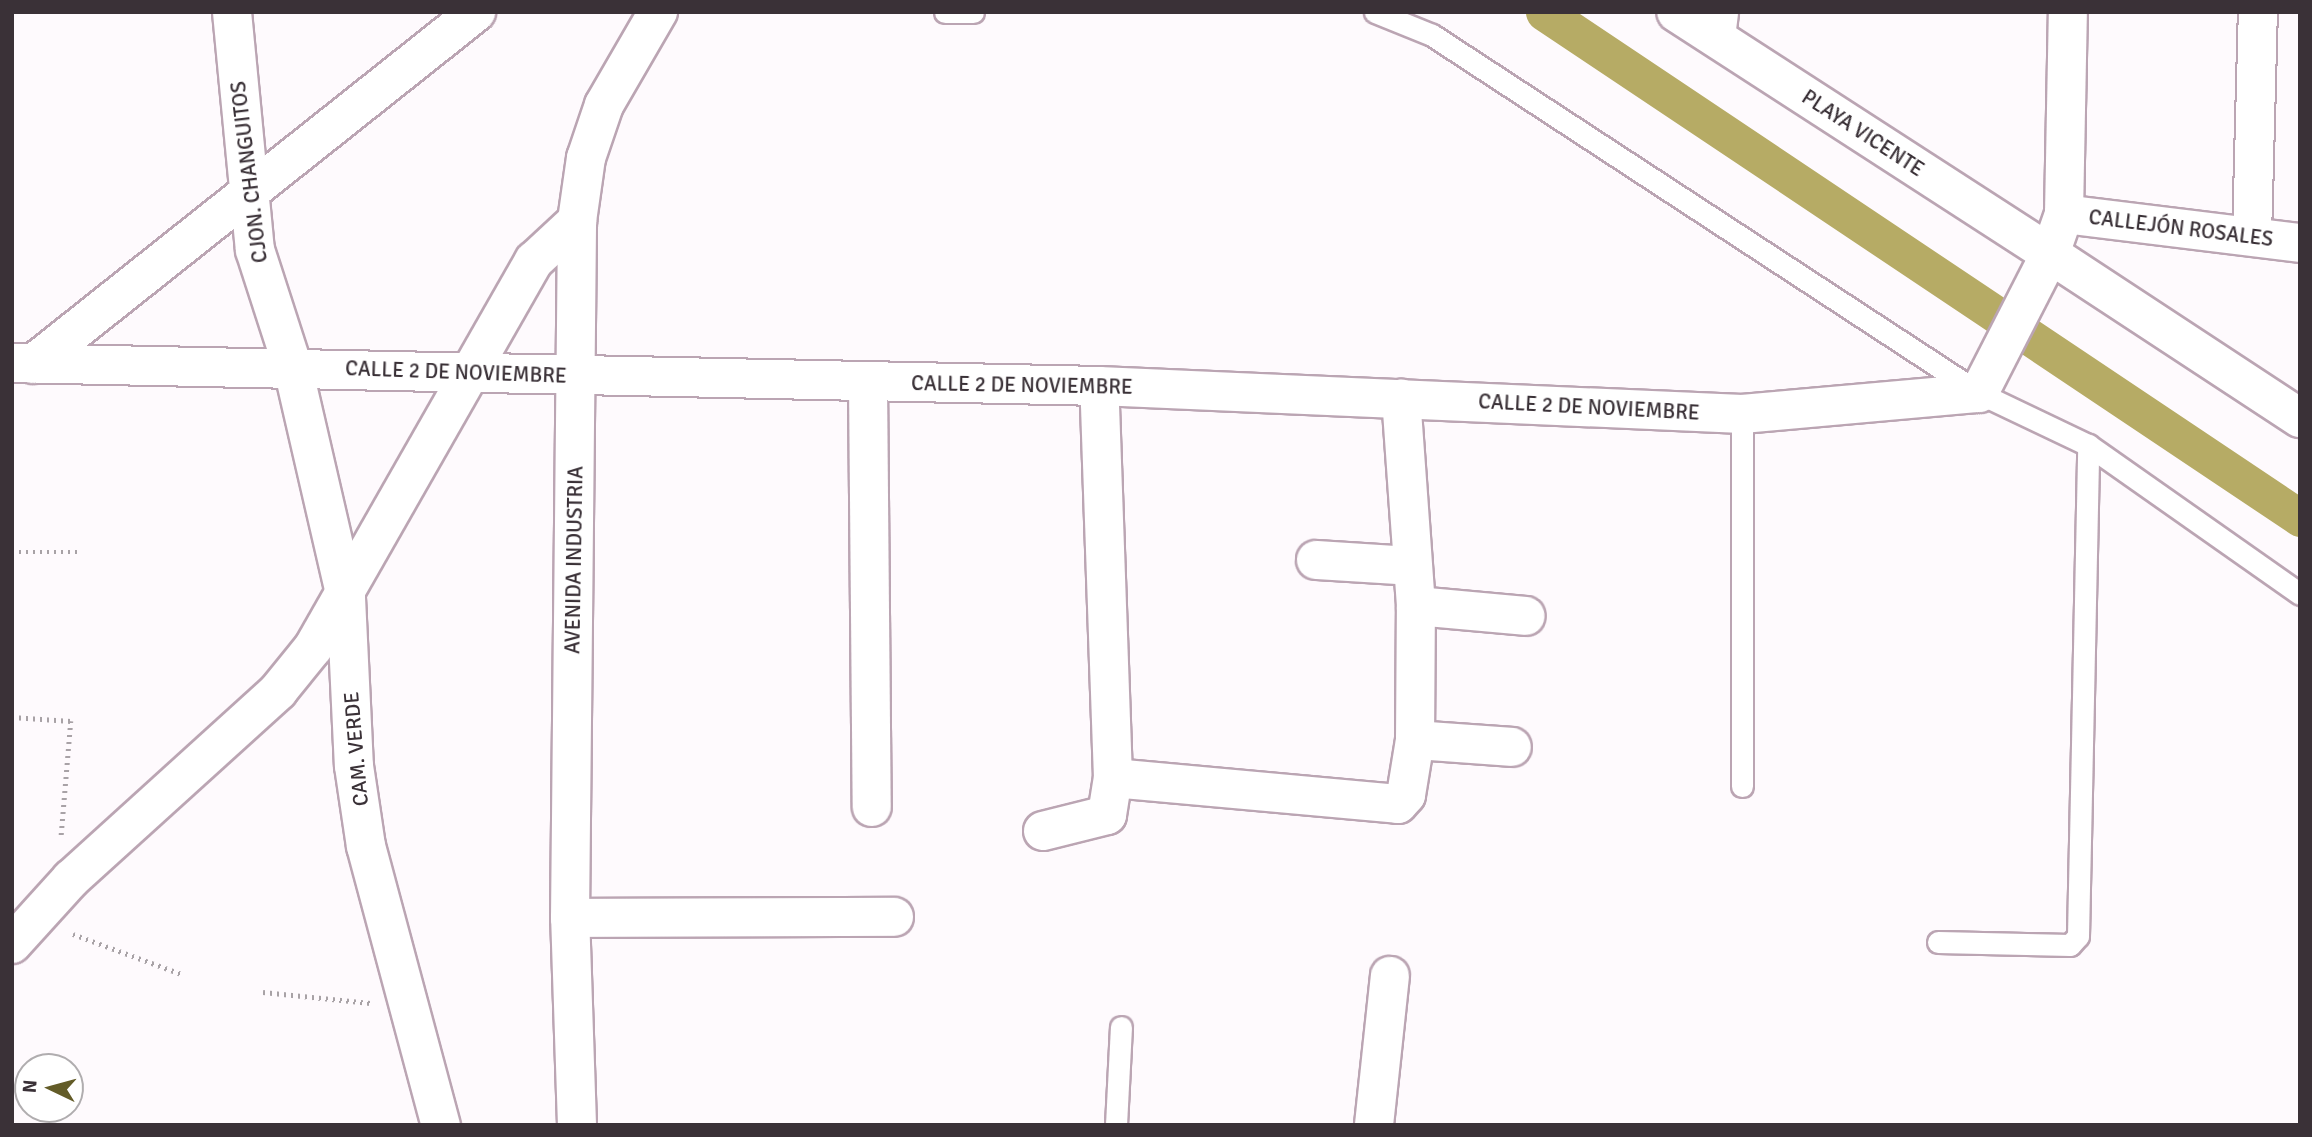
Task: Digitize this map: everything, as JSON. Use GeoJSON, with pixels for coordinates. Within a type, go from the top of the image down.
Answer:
{"type":"FeatureCollection","features":[{"type":"Feature","properties":{"kind":"street","name":"CJON. CHANGUITOS"},"geometry":{"type":"LineString","coordinates":[[232,12],[255,250],[293,368]]}},
{"type":"Feature","properties":{"kind":"street"},"geometry":{"type":"LineString","coordinates":[[23,364],[141,284],[249,189],[476,12]]}},
{"type":"Feature","properties":{"kind":"street","name":"AVENIDA INDUSTRIA"},"geometry":{"type":"LineString","coordinates":[[577,1125],[570,918],[577,221],[586,158],[604,105],[658,12]]}},
{"type":"Feature","properties":{"kind":"street","name":"PLAYA VICENTE"},"geometry":{"type":"LineString","coordinates":[[1676,12],[1718,24],[2050,254],[2300,418]]}},
{"type":"Feature","properties":{"kind":"street"},"geometry":{"type":"LineString","coordinates":[[2064,214],[2068,12]]}},
{"type":"Feature","properties":{"kind":"street"},"geometry":{"type":"LineString","coordinates":[[2252,236],[2258,12]]}},
{"type":"Feature","properties":{"kind":"street","name":"CALLEJÓN ROSALES"},"geometry":{"type":"LineString","coordinates":[[1979,393],[2001,345],[2050,254],[2064,214],[2300,243]]}},
{"type":"Feature","properties":{"kind":"street"},"geometry":{"type":"LineString","coordinates":[[24,932],[71,879],[278,691],[345,598],[469,369],[534,261],[577,221]]}},
{"type":"Feature","properties":{"kind":"street","name":"CALLE 2 DE NOVIEMBRE"},"geometry":{"type":"LineString","coordinates":[[23,364],[469,369],[576,375],[1099,386],[1742,414],[1979,393]]}},
{"type":"Feature","properties":{"kind":"street","name":"CAM. VERDE"},"geometry":{"type":"LineString","coordinates":[[293,368],[345,598],[354,766],[383,926],[409,1008],[440,1125]]}},
{"type":"Feature","properties":{"kind":"street"},"geometry":{"type":"LineString","coordinates":[[869,382],[872,807]]}},
{"type":"Feature","properties":{"kind":"street"},"geometry":{"type":"LineString","coordinates":[[1043,831],[1107,815],[1113,778],[1099,386]]}},
{"type":"Feature","properties":{"kind":"street"},"geometry":{"type":"LineString","coordinates":[[1113,778],[1398,804],[1406,795],[1415,740],[1416,606],[1401,399]]}},
{"type":"Feature","properties":{"kind":"street"},"geometry":{"type":"LineString","coordinates":[[1316,560],[1411,566]]}},
{"type":"Feature","properties":{"kind":"street"},"geometry":{"type":"LineString","coordinates":[[1416,606],[1526,615]]}},
{"type":"Feature","properties":{"kind":"street"},"geometry":{"type":"LineString","coordinates":[[1415,740],[1512,747]]}},
{"type":"Feature","properties":{"kind":"street"},"geometry":{"type":"LineString","coordinates":[[570,918],[894,917]]}},
{"type":"Feature","properties":{"kind":"street"},"geometry":{"type":"LineString","coordinates":[[1374,1125],[1390,976]]}},
{"type":"Feature","properties":{"kind":"lane"},"geometry":{"type":"LineString","coordinates":[[945,12],[972,12]]}},
{"type":"Feature","properties":{"kind":"lane"},"geometry":{"type":"LineString","coordinates":[[1375,12],[1433,35],[1979,393],[2088,445],[2300,594]]}},
{"type":"Feature","properties":{"kind":"lane"},"geometry":{"type":"LineString","coordinates":[[1742,414],[1742,786]]}},
{"type":"Feature","properties":{"kind":"lane"},"geometry":{"type":"LineString","coordinates":[[1938,942],[2070,945],[2078,936],[2088,445]]}},
{"type":"Feature","properties":{"kind":"lane"},"geometry":{"type":"LineString","coordinates":[[1116,1125],[1121,1027]]}},
{"type":"Feature","properties":{"kind":"path"},"geometry":{"type":"LineString","coordinates":[[12,552],[80,552]]}},
{"type":"Feature","properties":{"kind":"path"},"geometry":{"type":"LineString","coordinates":[[12,717],[71,721],[60,837],[71,879]]}},
{"type":"Feature","properties":{"kind":"path"},"geometry":{"type":"LineString","coordinates":[[24,932],[182,974]]}},
{"type":"Feature","properties":{"kind":"path"},"geometry":{"type":"LineString","coordinates":[[263,992],[409,1008]]}},
{"type":"Feature","properties":{"kind":"waterway"},"geometry":{"type":"LineString","coordinates":[[1544,12],[2300,518]]}}]}
